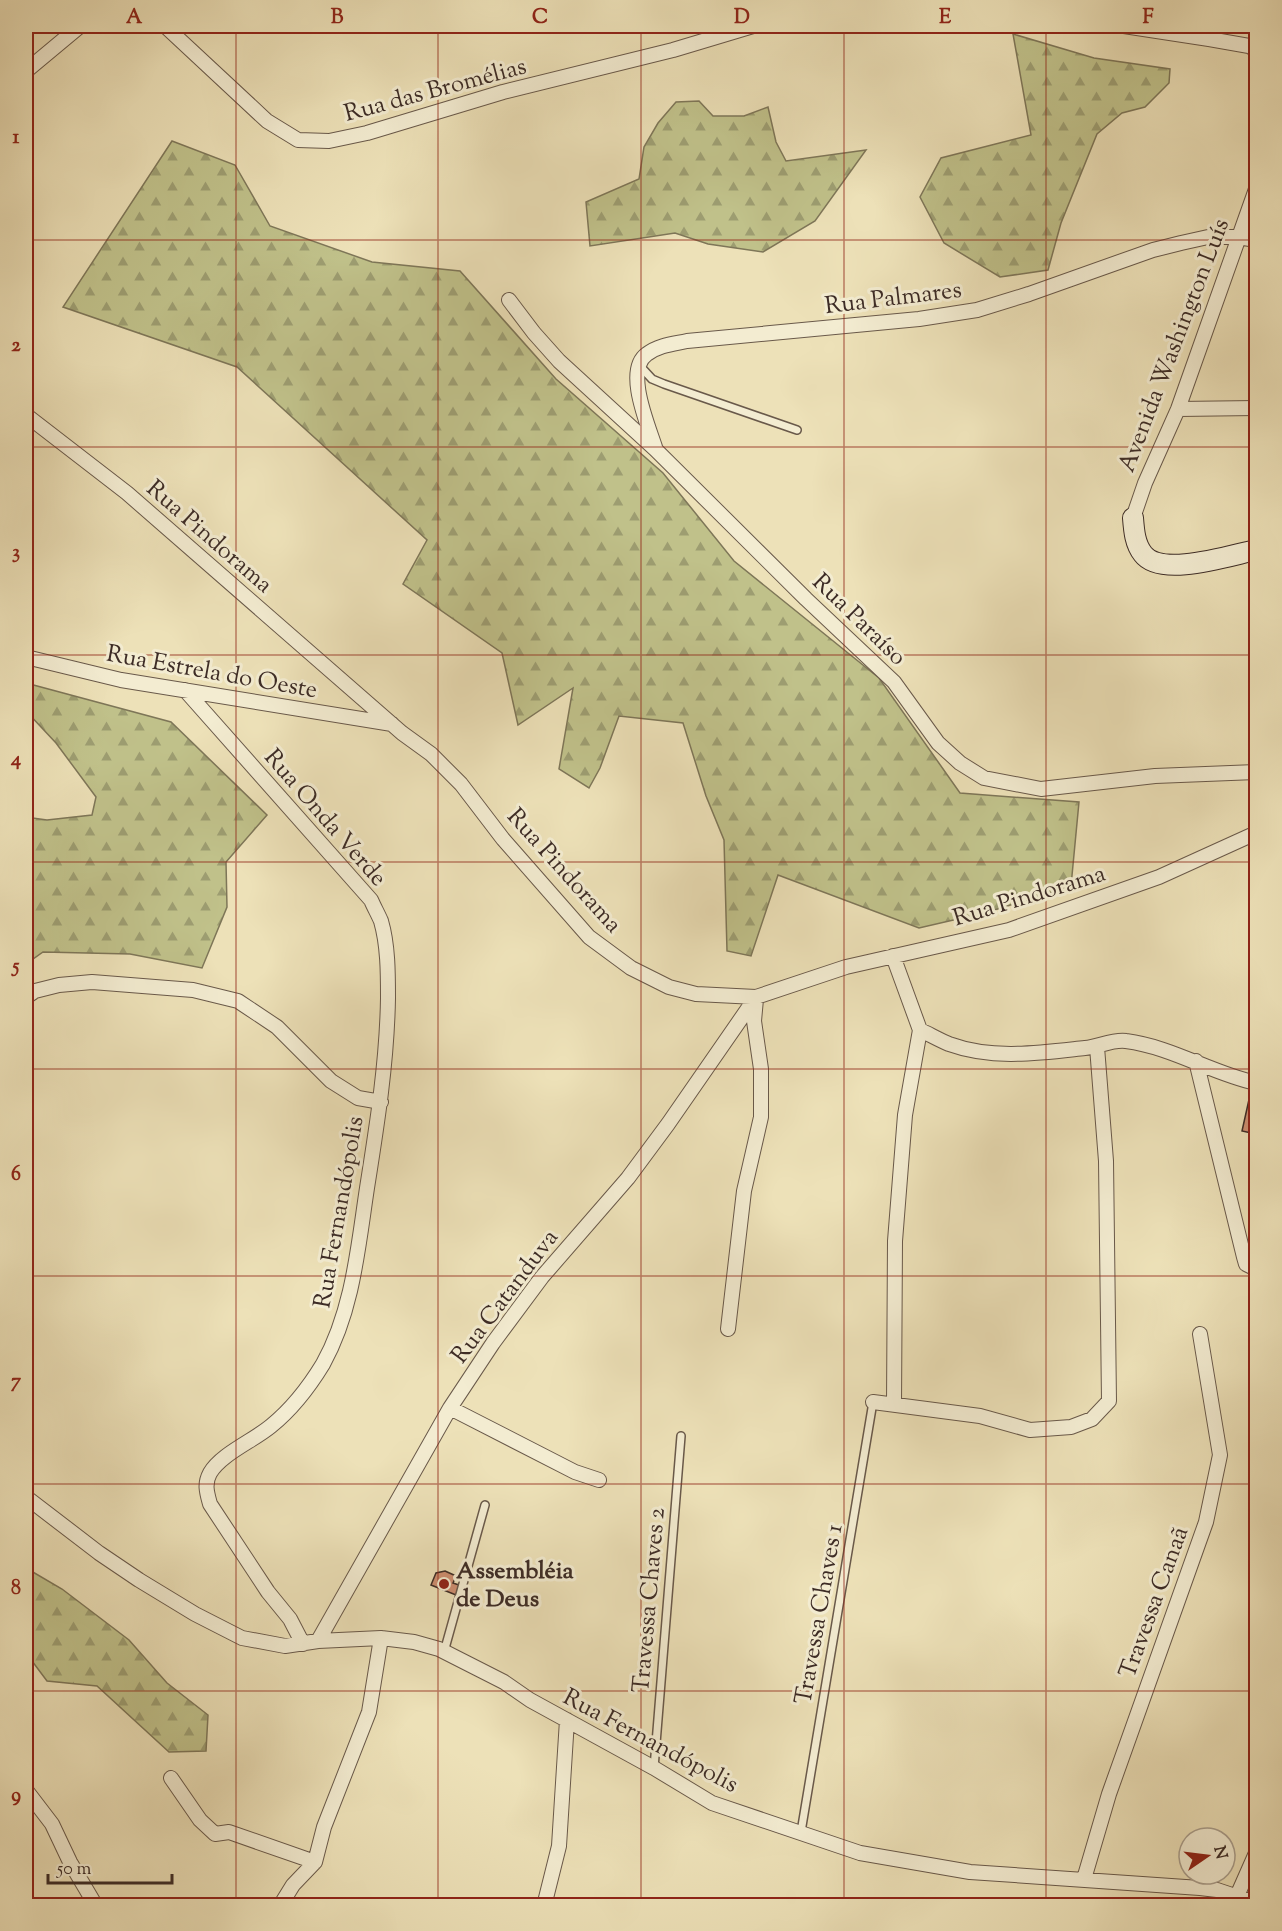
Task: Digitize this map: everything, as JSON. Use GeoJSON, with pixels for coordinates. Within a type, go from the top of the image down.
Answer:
{"type":"FeatureCollection","features":[{"type":"Feature","properties":{"kind":"street"},"geometry":{"type":"LineString","coordinates":[[26,71],[81,26]]}},
{"type":"Feature","properties":{"kind":"street","name":"Rua das Bromélias"},"geometry":{"type":"LineString","coordinates":[[165,26],[267,121],[298,140],[329,141],[367,133],[503,92],[673,50],[753,26]]}},
{"type":"Feature","properties":{"kind":"street"},"geometry":{"type":"LineString","coordinates":[[1124,26],[1229,42],[1257,50]]}},
{"type":"Feature","properties":{"kind":"street","name":"Avenida Washington Luís"},"geometry":{"type":"LineString","coordinates":[[1133,518],[1145,483],[1178,409],[1257,189]]}},
{"type":"Feature","properties":{"kind":"street","name":"Rua Palmares"},"geometry":{"type":"LineString","coordinates":[[639,365],[645,355],[659,347],[687,341],[919,320],[977,310],[1153,250],[1208,237],[1238,237],[1257,240]]}},
{"type":"Feature","properties":{"kind":"street","name":"Rua Paraíso"},"geometry":{"type":"LineString","coordinates":[[509,300],[559,361],[655,449],[806,599],[894,682],[938,743],[960,763],[984,778],[1041,789],[1155,776],[1257,772]]}},
{"type":"Feature","properties":{"kind":"street"},"geometry":{"type":"LineString","coordinates":[[639,365],[637,385],[655,449]]}},
{"type":"Feature","properties":{"kind":"street"},"geometry":{"type":"LineString","coordinates":[[1178,409],[1257,408]]}},
{"type":"Feature","properties":{"kind":"street","name":"Rua Pindorama"},"geometry":{"type":"LineString","coordinates":[[26,416],[127,493],[392,724],[431,754],[461,784],[503,839],[589,937],[631,968],[669,987],[696,994],[756,997],[846,967],[1009,930],[1159,877],[1257,833]]}},
{"type":"Feature","properties":{"kind":"street"},"geometry":{"type":"LineString","coordinates":[[1133,518],[1134,538],[1143,554],[1151,562],[1179,564],[1257,550]]}},
{"type":"Feature","properties":{"kind":"street","name":"Rua Estrela do Oeste"},"geometry":{"type":"LineString","coordinates":[[26,657],[121,680],[392,724]]}},
{"type":"Feature","properties":{"kind":"street","name":"Rua Onda Verde"},"geometry":{"type":"LineString","coordinates":[[185,690],[371,900],[380,921],[388,969],[387,1026],[381,1101]]}},
{"type":"Feature","properties":{"kind":"street"},"geometry":{"type":"LineString","coordinates":[[893,956],[920,1030],[905,1115],[895,1241],[894,1405]]}},
{"type":"Feature","properties":{"kind":"street","name":"Rua Fernandópolis"},"geometry":{"type":"LineString","coordinates":[[26,997],[35,991],[59,985],[92,982],[193,990],[238,1001],[277,1027],[331,1081],[358,1098],[381,1101],[346,1311],[324,1362],[304,1394],[271,1426],[218,1463],[209,1474],[206,1484],[210,1504],[268,1592],[290,1619],[303,1644]]}},
{"type":"Feature","properties":{"kind":"street"},"geometry":{"type":"LineString","coordinates":[[728,1329],[744,1191],[761,1117],[761,1069],[754,1022],[756,997]]}},
{"type":"Feature","properties":{"kind":"street","name":"Rua Catanduva"},"geometry":{"type":"LineString","coordinates":[[318,1641],[450,1408],[494,1343],[542,1277],[628,1178],[756,997]]}},
{"type":"Feature","properties":{"kind":"street"},"geometry":{"type":"LineString","coordinates":[[920,1030],[948,1044],[987,1053],[1025,1055],[1097,1047],[1122,1040],[1155,1046],[1235,1078],[1257,1083]]}},
{"type":"Feature","properties":{"kind":"street"},"geometry":{"type":"LineString","coordinates":[[873,1402],[980,1416],[1030,1430],[1071,1427],[1092,1419],[1109,1401],[1106,1161],[1097,1047]]}},
{"type":"Feature","properties":{"kind":"street"},"geometry":{"type":"LineString","coordinates":[[1196,1061],[1246,1264],[1257,1269]]}},
{"type":"Feature","properties":{"kind":"street","name":"Travessa Canaã"},"geometry":{"type":"LineString","coordinates":[[1084,1879],[1109,1794],[1202,1533],[1214,1490],[1220,1455],[1200,1334]]}},
{"type":"Feature","properties":{"kind":"street"},"geometry":{"type":"LineString","coordinates":[[450,1408],[575,1472],[599,1480]]}},
{"type":"Feature","properties":{"kind":"street"},"geometry":{"type":"LineString","coordinates":[[26,1497],[99,1553],[195,1614],[242,1638],[285,1646],[318,1641]]}},
{"type":"Feature","properties":{"kind":"street"},"geometry":{"type":"LineString","coordinates":[[280,1905],[293,1885],[315,1862],[324,1827],[369,1712],[381,1638]]}},
{"type":"Feature","properties":{"kind":"street","name":"Rua Fernandópolis"},"geometry":{"type":"LineString","coordinates":[[318,1641],[381,1638],[414,1642],[444,1652],[504,1682],[530,1700],[654,1768],[712,1803],[860,1853],[970,1872],[1200,1888],[1257,1903]]}},
{"type":"Feature","properties":{"kind":"street"},"geometry":{"type":"LineString","coordinates":[[544,1905],[559,1846],[567,1720]]}},
{"type":"Feature","properties":{"kind":"street"},"geometry":{"type":"LineString","coordinates":[[171,1778],[200,1820],[215,1833],[229,1832],[315,1862]]}},
{"type":"Feature","properties":{"kind":"street"},"geometry":{"type":"LineString","coordinates":[[26,1790],[52,1824],[70,1862],[96,1905]]}},
{"type":"Feature","properties":{"kind":"street"},"geometry":{"type":"LineString","coordinates":[[1237,1896],[1257,1853]]}},
{"type":"Feature","properties":{"kind":"lane"},"geometry":{"type":"LineString","coordinates":[[639,365],[652,379],[664,384],[797,430]]}},
{"type":"Feature","properties":{"kind":"lane","name":"Travessa Chaves 1"},"geometry":{"type":"LineString","coordinates":[[801,1832],[873,1402]]}},
{"type":"Feature","properties":{"kind":"lane","name":"Travessa Chaves 2"},"geometry":{"type":"LineString","coordinates":[[654,1768],[681,1436]]}},
{"type":"Feature","properties":{"kind":"lane"},"geometry":{"type":"LineString","coordinates":[[444,1652],[485,1505]]}},
{"type":"Feature","properties":{"kind":"green space"},"geometry":{"type":"Polygon","coordinates":[[[1013,34],[1094,58],[1170,69],[1169,83],[1145,107],[1122,113],[1097,134],[1061,223],[1048,270],[1000,277],[944,243],[920,197],[941,158],[1031,135],[1013,34]]]}},
{"type":"Feature","properties":{"kind":"green space"},"geometry":{"type":"Polygon","coordinates":[[[699,101],[713,116],[744,116],[768,107],[776,142],[786,161],[866,150],[815,221],[763,252],[708,244],[675,233],[590,246],[586,202],[639,179],[644,147],[658,123],[676,102],[699,101]]]}},
{"type":"Feature","properties":{"kind":"green space"},"geometry":{"type":"Polygon","coordinates":[[[172,141],[235,165],[270,226],[372,262],[460,271],[556,379],[663,473],[734,561],[879,678],[960,793],[1079,802],[1071,886],[988,912],[919,928],[778,875],[751,956],[727,951],[724,840],[706,796],[683,723],[619,716],[600,768],[589,788],[559,769],[573,688],[518,725],[502,653],[403,584],[427,540],[237,367],[63,307],[172,141]]]}},
{"type":"Feature","properties":{"kind":"green space"},"geometry":{"type":"Polygon","coordinates":[[[26,683],[171,722],[267,815],[226,862],[227,907],[202,968],[130,954],[43,952],[26,964],[26,817],[47,820],[92,815],[96,797],[56,743],[26,711],[26,683]]]}},
{"type":"Feature","properties":{"kind":"green space"},"geometry":{"type":"Polygon","coordinates":[[[26,1568],[62,1589],[129,1640],[167,1683],[208,1715],[206,1751],[169,1752],[97,1686],[47,1681],[26,1653],[26,1568]]]}},
{"type":"Feature","properties":{"kind":"building"},"geometry":{"type":"Polygon","coordinates":[[[1250,1095],[1256,1097],[1256,1134],[1242,1131],[1250,1095]]]}},
{"type":"Feature","properties":{"kind":"building","name":"Assembléia de Deus"},"geometry":{"type":"Polygon","coordinates":[[[445,1571],[456,1576],[453,1583],[459,1585],[456,1595],[431,1585],[436,1573],[445,1571]]]}},
{"type":"Feature","properties":{"kind":"place","name":"Assembléia de Deus"},"geometry":{"type":"Point","coordinates":[444,1584]}}]}
